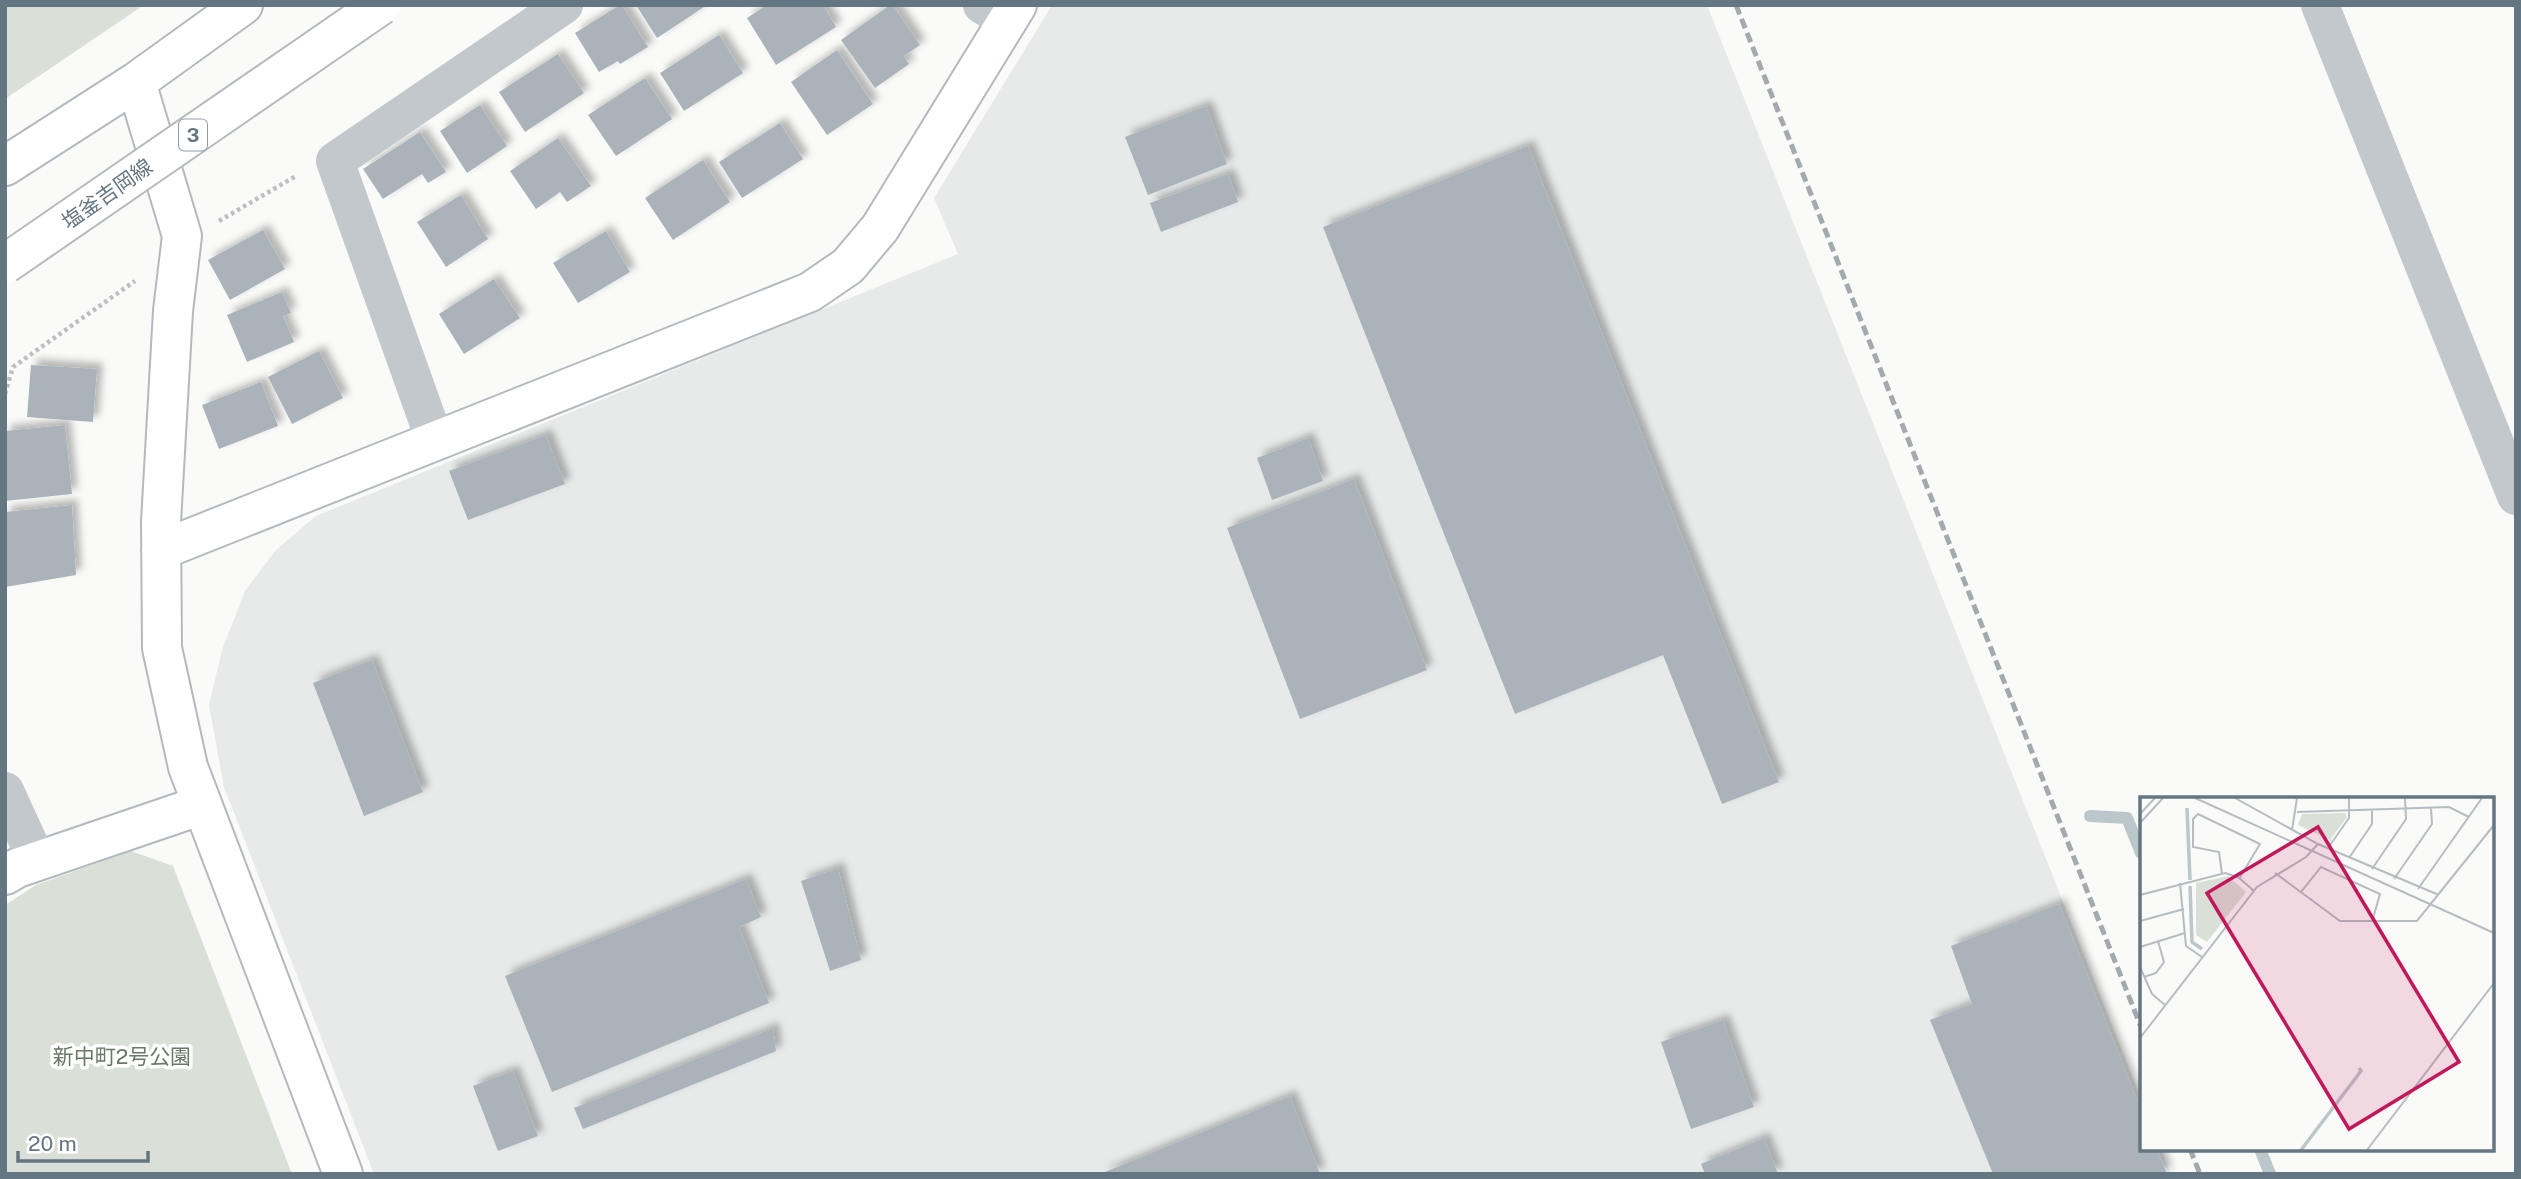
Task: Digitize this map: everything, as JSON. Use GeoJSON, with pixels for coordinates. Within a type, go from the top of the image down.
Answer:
{"type":"FeatureCollection","features":[{"type":"Feature","properties":{"kind":"street","name":"塩釜吉岡線"},"geometry":{"type":"LineString","coordinates":[[5,264],[381,5]]}},
{"type":"Feature","properties":{"kind":"street"},"geometry":{"type":"LineString","coordinates":[[435,441],[335,161],[564,5]]}},
{"type":"Feature","properties":{"kind":"street"},"geometry":{"type":"LineString","coordinates":[[2320,5],[2516,496]]}},
{"type":"Feature","properties":{"kind":"street"},"geometry":{"type":"LineString","coordinates":[[5,166],[136,82],[225,10]]}},
{"type":"Feature","properties":{"kind":"street"},"geometry":{"type":"LineString","coordinates":[[161,550],[810,292],[848,265],[880,228],[1003,10]]}},
{"type":"Feature","properties":{"kind":"street"},"geometry":{"type":"LineString","coordinates":[[136,82],[182,236],[173,311],[161,550],[162,648],[188,767],[343,1174]]}},
{"type":"Feature","properties":{"kind":"street"},"geometry":{"type":"LineString","coordinates":[[5,790],[21,868],[202,805]]}},
{"type":"Feature","properties":{"kind":"shaded area"},"geometry":{"type":"Polygon","coordinates":[[[1052,5],[1707,5],[2140,1095],[2140,1151],[2162,1151],[2171,1174],[374,1174],[224,787],[209,705],[222,650],[245,591],[276,550],[316,516],[958,254],[934,198],[1052,5]]]}},
{"type":"Feature","properties":{"kind":"green space"},"geometry":{"type":"Polygon","coordinates":[[[5,5],[144,5],[5,99],[5,5]]]}},
{"type":"Feature","properties":{"kind":"green space","name":"新中町2号公園"},"geometry":{"type":"Polygon","coordinates":[[[131,851],[173,866],[292,1174],[5,1174],[5,905],[36,885],[131,851]]]}},
{"type":"Feature","properties":{"kind":"building"},"geometry":{"type":"Polygon","coordinates":[[[620,5],[648,47],[620,64],[618,61],[599,72],[575,33],[620,5]]]}},
{"type":"Feature","properties":{"kind":"building"},"geometry":{"type":"Polygon","coordinates":[[[636,5],[707,5],[657,38],[636,5]]]}},
{"type":"Feature","properties":{"kind":"building"},"geometry":{"type":"Polygon","coordinates":[[[767,5],[823,5],[836,27],[776,65],[747,18],[767,5]]]}},
{"type":"Feature","properties":{"kind":"building"},"geometry":{"type":"Polygon","coordinates":[[[893,5],[920,45],[904,56],[909,64],[875,88],[841,40],[893,5]]]}},
{"type":"Feature","properties":{"kind":"building"},"geometry":{"type":"Polygon","coordinates":[[[719,35],[743,73],[684,111],[660,73],[719,35]]]}},
{"type":"Feature","properties":{"kind":"building"},"geometry":{"type":"Polygon","coordinates":[[[837,50],[873,104],[827,135],[791,82],[837,50]]]}},
{"type":"Feature","properties":{"kind":"building"},"geometry":{"type":"Polygon","coordinates":[[[558,54],[584,93],[525,132],[499,92],[558,54]]]}},
{"type":"Feature","properties":{"kind":"building"},"geometry":{"type":"Polygon","coordinates":[[[645,78],[672,119],[616,156],[588,115],[645,78]]]}},
{"type":"Feature","properties":{"kind":"building"},"geometry":{"type":"Polygon","coordinates":[[[480,105],[507,146],[467,173],[440,131],[480,105]]]}},
{"type":"Feature","properties":{"kind":"building"},"geometry":{"type":"Polygon","coordinates":[[[1206,106],[1227,164],[1148,195],[1125,137],[1206,106]]]}},
{"type":"Feature","properties":{"kind":"building"},"geometry":{"type":"Polygon","coordinates":[[[780,123],[803,159],[742,198],[719,162],[780,123]]]}},
{"type":"Feature","properties":{"kind":"building"},"geometry":{"type":"Polygon","coordinates":[[[420,132],[446,172],[428,183],[422,174],[383,199],[363,169],[420,132]]]}},
{"type":"Feature","properties":{"kind":"building"},"geometry":{"type":"Polygon","coordinates":[[[558,138],[591,186],[567,202],[560,192],[536,209],[510,171],[558,138]]]}},
{"type":"Feature","properties":{"kind":"building"},"geometry":{"type":"Polygon","coordinates":[[[1528,146],[1779,782],[1722,804],[1663,655],[1515,714],[1323,227],[1528,146]]]}},
{"type":"Feature","properties":{"kind":"building"},"geometry":{"type":"Polygon","coordinates":[[[703,160],[730,202],[673,240],[645,198],[703,160]]]}},
{"type":"Feature","properties":{"kind":"building"},"geometry":{"type":"Polygon","coordinates":[[[1228,174],[1238,202],[1161,232],[1150,203],[1228,174]]]}},
{"type":"Feature","properties":{"kind":"building"},"geometry":{"type":"Polygon","coordinates":[[[461,195],[488,239],[446,267],[417,222],[461,195]]]}},
{"type":"Feature","properties":{"kind":"building"},"geometry":{"type":"Polygon","coordinates":[[[263,230],[285,269],[230,300],[208,260],[263,230]]]}},
{"type":"Feature","properties":{"kind":"building"},"geometry":{"type":"Polygon","coordinates":[[[606,231],[630,272],[578,303],[553,263],[606,231]]]}},
{"type":"Feature","properties":{"kind":"building"},"geometry":{"type":"Polygon","coordinates":[[[494,279],[520,318],[464,354],[439,314],[494,279]]]}},
{"type":"Feature","properties":{"kind":"building"},"geometry":{"type":"Polygon","coordinates":[[[282,292],[291,313],[283,316],[294,342],[247,362],[227,315],[282,292]]]}},
{"type":"Feature","properties":{"kind":"building"},"geometry":{"type":"Polygon","coordinates":[[[319,351],[343,398],[292,424],[268,377],[319,351]]]}},
{"type":"Feature","properties":{"kind":"building"},"geometry":{"type":"Polygon","coordinates":[[[31,365],[97,369],[93,422],[27,417],[31,365]]]}},
{"type":"Feature","properties":{"kind":"building"},"geometry":{"type":"Polygon","coordinates":[[[261,382],[278,426],[219,449],[202,405],[261,382]]]}},
{"type":"Feature","properties":{"kind":"building"},"geometry":{"type":"Polygon","coordinates":[[[65,425],[72,494],[5,501],[5,431],[65,425]]]}},
{"type":"Feature","properties":{"kind":"building"},"geometry":{"type":"Polygon","coordinates":[[[546,435],[565,484],[468,520],[449,471],[546,435]]]}},
{"type":"Feature","properties":{"kind":"building"},"geometry":{"type":"Polygon","coordinates":[[[1308,438],[1323,481],[1272,500],[1257,458],[1308,438]]]}},
{"type":"Feature","properties":{"kind":"building"},"geometry":{"type":"Polygon","coordinates":[[[1354,479],[1427,670],[1300,719],[1227,528],[1354,479]]]}},
{"type":"Feature","properties":{"kind":"building"},"geometry":{"type":"Polygon","coordinates":[[[72,505],[76,575],[5,587],[5,512],[72,505]]]}},
{"type":"Feature","properties":{"kind":"building"},"geometry":{"type":"Polygon","coordinates":[[[372,660],[423,792],[364,816],[313,683],[372,660]]]}},
{"type":"Feature","properties":{"kind":"building"},"geometry":{"type":"Polygon","coordinates":[[[838,868],[861,960],[830,971],[801,881],[838,868]]]}},
{"type":"Feature","properties":{"kind":"building"},"geometry":{"type":"Polygon","coordinates":[[[746,879],[761,917],[739,927],[769,1003],[552,1092],[505,976],[746,879]]]}},
{"type":"Feature","properties":{"kind":"building"},"geometry":{"type":"Polygon","coordinates":[[[2059,904],[2140,1107],[2140,1151],[2158,1151],[2167,1174],[1993,1174],[1930,1020],[1972,1004],[1951,946],[2059,904]]]}},
{"type":"Feature","properties":{"kind":"building"},"geometry":{"type":"Polygon","coordinates":[[[1723,1020],[1754,1107],[1691,1129],[1661,1042],[1723,1020]]]}},
{"type":"Feature","properties":{"kind":"building"},"geometry":{"type":"Polygon","coordinates":[[[773,1028],[776,1051],[583,1129],[574,1108],[773,1028]]]}},
{"type":"Feature","properties":{"kind":"building"},"geometry":{"type":"Polygon","coordinates":[[[513,1071],[538,1136],[498,1151],[473,1086],[513,1071]]]}},
{"type":"Feature","properties":{"kind":"building"},"geometry":{"type":"Polygon","coordinates":[[[1290,1096],[1320,1174],[1100,1174],[1290,1096]]]}},
{"type":"Feature","properties":{"kind":"building"},"geometry":{"type":"Polygon","coordinates":[[[1764,1138],[1778,1174],[1705,1174],[1701,1164],[1764,1138]]]}},
{"type":"Feature","properties":{"kind":"waterway"},"geometry":{"type":"LineString","coordinates":[[2090,816],[2127,818],[2140,850]]}},
{"type":"Feature","properties":{"kind":"waterway"},"geometry":{"type":"LineString","coordinates":[[2261,1151],[2270,1174]]}},
{"type":"Feature","properties":{"kind":"railway"},"geometry":{"type":"LineString","coordinates":[[1736,5],[2140,1024]]}},
{"type":"Feature","properties":{"kind":"railway"},"geometry":{"type":"LineString","coordinates":[[2191,1151],[2200,1174]]}}]}
